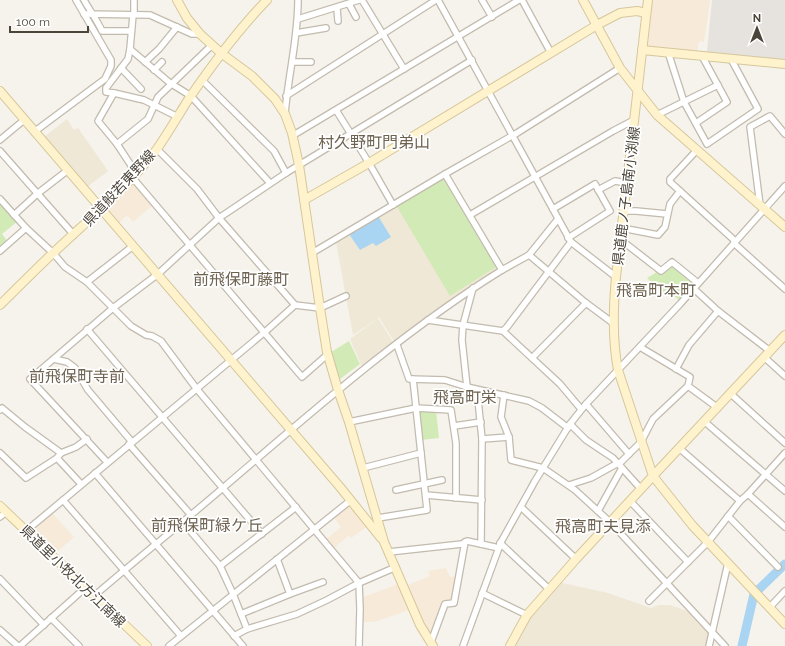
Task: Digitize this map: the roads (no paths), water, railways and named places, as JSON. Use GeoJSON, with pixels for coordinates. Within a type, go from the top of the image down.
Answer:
{"type":"FeatureCollection","features":[{"type":"Feature","properties":{"kind":"street"},"geometry":{"type":"LineString","coordinates":[[34,132],[105,79],[111,66],[111,60],[76,0]]}},
{"type":"Feature","properties":{"kind":"street"},"geometry":{"type":"LineString","coordinates":[[84,0],[96,18],[102,31],[130,31]]}},
{"type":"Feature","properties":{"kind":"street"},"geometry":{"type":"LineString","coordinates":[[134,0],[128,59],[106,88],[106,92],[144,100],[178,116]]}},
{"type":"Feature","properties":{"kind":"street"},"geometry":{"type":"LineString","coordinates":[[177,0],[187,18],[200,34],[252,76],[275,99],[285,114],[299,165],[328,354],[384,542]]}},
{"type":"Feature","properties":{"kind":"street","name":"県道般若東野線"},"geometry":{"type":"LineString","coordinates":[[0,305],[102,208],[157,149],[202,80],[246,21],[267,0]]}},
{"type":"Feature","properties":{"kind":"street"},"geometry":{"type":"LineString","coordinates":[[285,114],[286,96],[298,19],[298,0]]}},
{"type":"Feature","properties":{"kind":"street"},"geometry":{"type":"LineString","coordinates":[[298,19],[360,0],[404,69]]}},
{"type":"Feature","properties":{"kind":"street"},"geometry":{"type":"LineString","coordinates":[[286,96],[437,0],[536,176],[569,240],[616,277]]}},
{"type":"Feature","properties":{"kind":"street"},"geometry":{"type":"LineString","coordinates":[[482,0],[492,17]]}},
{"type":"Feature","properties":{"kind":"street"},"geometry":{"type":"LineString","coordinates":[[292,136],[521,0],[551,53]]}},
{"type":"Feature","properties":{"kind":"street"},"geometry":{"type":"LineString","coordinates":[[583,0],[620,68],[657,115],[785,227]]}},
{"type":"Feature","properties":{"kind":"street","name":"県道鹿ノ子島南小渕線"},"geometry":{"type":"LineString","coordinates":[[648,0],[616,277],[613,323],[618,370],[653,476],[692,525],[785,624]]}},
{"type":"Feature","properties":{"kind":"street"},"geometry":{"type":"LineString","coordinates":[[349,4],[356,17]]}},
{"type":"Feature","properties":{"kind":"street"},"geometry":{"type":"LineString","coordinates":[[337,8],[338,21]]}},
{"type":"Feature","properties":{"kind":"street"},"geometry":{"type":"LineString","coordinates":[[304,200],[369,163],[597,25],[620,13],[637,11],[646,13]]}},
{"type":"Feature","properties":{"kind":"street"},"geometry":{"type":"LineString","coordinates":[[84,14],[150,15],[192,34],[200,34]]}},
{"type":"Feature","properties":{"kind":"street"},"geometry":{"type":"LineString","coordinates":[[145,62],[159,49],[177,27]]}},
{"type":"Feature","properties":{"kind":"street"},"geometry":{"type":"LineString","coordinates":[[296,33],[326,28]]}},
{"type":"Feature","properties":{"kind":"street"},"geometry":{"type":"LineString","coordinates":[[117,144],[148,119],[158,97],[212,45]]}},
{"type":"Feature","properties":{"kind":"street"},"geometry":{"type":"LineString","coordinates":[[130,49],[171,84],[191,96],[270,183]]}},
{"type":"Feature","properties":{"kind":"street"},"geometry":{"type":"LineString","coordinates":[[642,50],[785,64]]}},
{"type":"Feature","properties":{"kind":"street"},"geometry":{"type":"LineString","coordinates":[[668,52],[684,101],[707,144],[758,109],[731,58]]}},
{"type":"Feature","properties":{"kind":"street"},"geometry":{"type":"LineString","coordinates":[[696,123],[727,102],[702,56]]}},
{"type":"Feature","properties":{"kind":"street"},"geometry":{"type":"LineString","coordinates":[[107,462],[30,379],[113,308],[158,274],[219,218],[286,172],[472,60]]}},
{"type":"Feature","properties":{"kind":"street"},"geometry":{"type":"LineString","coordinates":[[154,70],[162,62]]}},
{"type":"Feature","properties":{"kind":"street"},"geometry":{"type":"LineString","coordinates":[[292,62],[311,62]]}},
{"type":"Feature","properties":{"kind":"street"},"geometry":{"type":"LineString","coordinates":[[121,68],[141,89]]}},
{"type":"Feature","properties":{"kind":"street"},"geometry":{"type":"LineString","coordinates":[[312,254],[513,135],[620,68]]}},
{"type":"Feature","properties":{"kind":"street"},"geometry":{"type":"LineString","coordinates":[[202,80],[274,151],[286,172]]}},
{"type":"Feature","properties":{"kind":"street"},"geometry":{"type":"LineString","coordinates":[[657,115],[718,85]]}},
{"type":"Feature","properties":{"kind":"street"},"geometry":{"type":"LineString","coordinates":[[0,91],[34,132],[102,208],[351,500],[384,542],[420,625],[432,644]]}},
{"type":"Feature","properties":{"kind":"street"},"geometry":{"type":"LineString","coordinates":[[114,93],[98,121],[117,144],[134,175],[190,245],[302,377],[328,354]]}},
{"type":"Feature","properties":{"kind":"street"},"geometry":{"type":"LineString","coordinates":[[336,110],[393,205]]}},
{"type":"Feature","properties":{"kind":"street"},"geometry":{"type":"LineString","coordinates":[[762,207],[750,127],[770,116],[785,134]]}},
{"type":"Feature","properties":{"kind":"street"},"geometry":{"type":"LineString","coordinates":[[0,140],[24,120]]}},
{"type":"Feature","properties":{"kind":"street"},"geometry":{"type":"LineString","coordinates":[[470,215],[634,120]]}},
{"type":"Feature","properties":{"kind":"street"},"geometry":{"type":"LineString","coordinates":[[157,149],[197,189],[219,218],[295,305],[320,308],[346,296]]}},
{"type":"Feature","properties":{"kind":"street"},"geometry":{"type":"LineString","coordinates":[[697,150],[670,179],[670,182],[785,289]]}},
{"type":"Feature","properties":{"kind":"street"},"geometry":{"type":"LineString","coordinates":[[0,151],[74,235]]}},
{"type":"Feature","properties":{"kind":"street"},"geometry":{"type":"LineString","coordinates":[[14,215],[37,194],[68,170]]}},
{"type":"Feature","properties":{"kind":"street"},"geometry":{"type":"LineString","coordinates":[[445,174],[502,270]]}},
{"type":"Feature","properties":{"kind":"street"},"geometry":{"type":"LineString","coordinates":[[598,190],[615,181],[627,183]]}},
{"type":"Feature","properties":{"kind":"street"},"geometry":{"type":"LineString","coordinates":[[502,331],[507,327],[569,240],[610,211],[595,184],[553,209]]}},
{"type":"Feature","properties":{"kind":"street"},"geometry":{"type":"LineString","coordinates":[[463,646],[499,546],[535,480],[544,468],[569,426],[581,409],[694,288],[762,207],[785,186]]}},
{"type":"Feature","properties":{"kind":"street"},"geometry":{"type":"LineString","coordinates":[[622,228],[658,235],[664,227],[670,204],[680,191]]}},
{"type":"Feature","properties":{"kind":"street"},"geometry":{"type":"LineString","coordinates":[[0,199],[26,228],[53,253],[65,267],[87,282],[131,326],[161,340],[196,388],[359,583],[359,646]]}},
{"type":"Feature","properties":{"kind":"street"},"geometry":{"type":"LineString","coordinates":[[624,212],[636,211],[668,214]]}},
{"type":"Feature","properties":{"kind":"street"},"geometry":{"type":"LineString","coordinates":[[94,596],[338,390],[428,320],[473,288],[529,254],[558,220]]}},
{"type":"Feature","properties":{"kind":"street"},"geometry":{"type":"LineString","coordinates":[[0,251],[26,228]]}},
{"type":"Feature","properties":{"kind":"street"},"geometry":{"type":"LineString","coordinates":[[621,240],[661,271],[672,262],[698,283]]}},
{"type":"Feature","properties":{"kind":"street"},"geometry":{"type":"LineString","coordinates":[[87,282],[133,246]]}},
{"type":"Feature","properties":{"kind":"street"},"geometry":{"type":"LineString","coordinates":[[529,254],[586,303],[613,323]]}},
{"type":"Feature","properties":{"kind":"street"},"geometry":{"type":"LineString","coordinates":[[467,387],[462,340],[463,325],[473,288]]}},
{"type":"Feature","properties":{"kind":"street"},"geometry":{"type":"LineString","coordinates":[[694,288],[767,354],[785,376]]}},
{"type":"Feature","properties":{"kind":"street"},"geometry":{"type":"LineString","coordinates":[[532,358],[586,303]]}},
{"type":"Feature","properties":{"kind":"street"},"geometry":{"type":"LineString","coordinates":[[26,531],[107,462],[264,333],[295,305]]}},
{"type":"Feature","properties":{"kind":"street"},"geometry":{"type":"LineString","coordinates":[[676,369],[689,345],[718,311]]}},
{"type":"Feature","properties":{"kind":"street"},"geometry":{"type":"LineString","coordinates":[[428,320],[502,331],[560,384],[581,409]]}},
{"type":"Feature","properties":{"kind":"street"},"geometry":{"type":"LineString","coordinates":[[87,330],[262,534]]}},
{"type":"Feature","properties":{"kind":"street"},"geometry":{"type":"LineString","coordinates":[[510,646],[527,615],[549,589],[785,335]]}},
{"type":"Feature","properties":{"kind":"street"},"geometry":{"type":"LineString","coordinates":[[396,345],[409,379],[445,380],[477,390],[529,401],[569,426],[586,440],[613,458],[641,489]]}},
{"type":"Feature","properties":{"kind":"street"},"geometry":{"type":"LineString","coordinates":[[598,511],[620,465],[641,442],[653,419],[688,386],[690,377],[640,347]]}},
{"type":"Feature","properties":{"kind":"street"},"geometry":{"type":"LineString","coordinates":[[54,359],[67,362],[75,368],[88,390],[130,443],[190,514]]}},
{"type":"Feature","properties":{"kind":"street"},"geometry":{"type":"LineString","coordinates":[[378,518],[427,510],[413,379]]}},
{"type":"Feature","properties":{"kind":"street"},"geometry":{"type":"LineString","coordinates":[[688,386],[718,408]]}},
{"type":"Feature","properties":{"kind":"street"},"geometry":{"type":"LineString","coordinates":[[477,390],[482,439],[481,544]]}},
{"type":"Feature","properties":{"kind":"street"},"geometry":{"type":"LineString","coordinates":[[731,394],[785,443]]}},
{"type":"Feature","properties":{"kind":"street"},"geometry":{"type":"LineString","coordinates":[[504,395],[501,417],[509,437],[511,460],[544,468],[568,485],[598,511],[611,523],[725,646]]}},
{"type":"Feature","properties":{"kind":"street"},"geometry":{"type":"LineString","coordinates":[[586,404],[629,454]]}},
{"type":"Feature","properties":{"kind":"street"},"geometry":{"type":"LineString","coordinates":[[1,408],[62,453]]}},
{"type":"Feature","properties":{"kind":"street"},"geometry":{"type":"LineString","coordinates":[[349,422],[416,408],[451,410],[454,426],[456,498]]}},
{"type":"Feature","properties":{"kind":"street"},"geometry":{"type":"LineString","coordinates":[[454,426],[481,422]]}},
{"type":"Feature","properties":{"kind":"street"},"geometry":{"type":"LineString","coordinates":[[704,422],[785,491]]}},
{"type":"Feature","properties":{"kind":"street"},"geometry":{"type":"LineString","coordinates":[[482,439],[509,437]]}},
{"type":"Feature","properties":{"kind":"street"},"geometry":{"type":"LineString","coordinates":[[0,454],[26,478],[57,458],[62,453],[76,447],[86,439]]}},
{"type":"Feature","properties":{"kind":"street"},"geometry":{"type":"LineString","coordinates":[[679,448],[740,501]]}},
{"type":"Feature","properties":{"kind":"street"},"geometry":{"type":"LineString","coordinates":[[363,468],[421,453]]}},
{"type":"Feature","properties":{"kind":"street"},"geometry":{"type":"LineString","coordinates":[[649,601],[708,542],[740,501],[785,453]]}},
{"type":"Feature","properties":{"kind":"street"},"geometry":{"type":"LineString","coordinates":[[57,458],[81,484]]}},
{"type":"Feature","properties":{"kind":"street"},"geometry":{"type":"LineString","coordinates":[[568,485],[591,478],[620,465]]}},
{"type":"Feature","properties":{"kind":"street"},"geometry":{"type":"LineString","coordinates":[[95,473],[243,646]]}},
{"type":"Feature","properties":{"kind":"street"},"geometry":{"type":"LineString","coordinates":[[396,490],[442,480]]}},
{"type":"Feature","properties":{"kind":"street"},"geometry":{"type":"LineString","coordinates":[[748,494],[785,527]]}},
{"type":"Feature","properties":{"kind":"street"},"geometry":{"type":"LineString","coordinates":[[426,495],[482,500]]}},
{"type":"Feature","properties":{"kind":"street"},"geometry":{"type":"LineString","coordinates":[[63,500],[181,636]]}},
{"type":"Feature","properties":{"kind":"street"},"geometry":{"type":"LineString","coordinates":[[170,646],[351,500]]}},
{"type":"Feature","properties":{"kind":"street"},"geometry":{"type":"LineString","coordinates":[[630,501],[688,562]]}},
{"type":"Feature","properties":{"kind":"street","name":"県道里小牧北方江南線"},"geometry":{"type":"LineString","coordinates":[[0,506],[3,515],[26,531],[147,646]]}},
{"type":"Feature","properties":{"kind":"street"},"geometry":{"type":"LineString","coordinates":[[220,566],[296,507]]}},
{"type":"Feature","properties":{"kind":"street"},"geometry":{"type":"LineString","coordinates":[[521,507],[576,559]]}},
{"type":"Feature","properties":{"kind":"street"},"geometry":{"type":"LineString","coordinates":[[728,516],[778,567]]}},
{"type":"Feature","properties":{"kind":"street"},"geometry":{"type":"LineString","coordinates":[[182,521],[220,566],[247,629]]}},
{"type":"Feature","properties":{"kind":"street"},"geometry":{"type":"LineString","coordinates":[[389,552],[462,544],[467,541],[499,546],[549,589]]}},
{"type":"Feature","properties":{"kind":"street"},"geometry":{"type":"LineString","coordinates":[[432,644],[445,604],[454,603],[465,542]]}},
{"type":"Feature","properties":{"kind":"street"},"geometry":{"type":"LineString","coordinates":[[277,559],[290,594]]}},
{"type":"Feature","properties":{"kind":"street"},"geometry":{"type":"LineString","coordinates":[[709,646],[728,563]]}},
{"type":"Feature","properties":{"kind":"street"},"geometry":{"type":"LineString","coordinates":[[234,636],[247,629],[297,614],[359,583],[396,567]]}},
{"type":"Feature","properties":{"kind":"street"},"geometry":{"type":"LineString","coordinates":[[0,579],[44,625]]}},
{"type":"Feature","properties":{"kind":"street"},"geometry":{"type":"LineString","coordinates":[[241,614],[323,582]]}},
{"type":"Feature","properties":{"kind":"street"},"geometry":{"type":"LineString","coordinates":[[0,630],[19,646],[86,588]]}},
{"type":"Feature","properties":{"kind":"street"},"geometry":{"type":"LineString","coordinates":[[769,608],[785,591]]}},
{"type":"Feature","properties":{"kind":"street"},"geometry":{"type":"LineString","coordinates":[[482,593],[527,615]]}},
{"type":"Feature","properties":{"kind":"street"},"geometry":{"type":"LineString","coordinates":[[51,618],[79,646]]}},
{"type":"Feature","properties":{"kind":"water"},"geometry":{"type":"Polygon","coordinates":[[[378,216],[391,237],[376,246],[373,243],[360,250],[349,234],[378,216]]]}},
{"type":"Feature","properties":{"kind":"waterway"},"geometry":{"type":"LineString","coordinates":[[742,646],[754,594],[785,564]]}},
{"type":"Feature","properties":{"kind":"district","name":"村久野町門弟山"},"geometry":{"type":"Point","coordinates":[374,142]}},
{"type":"Feature","properties":{"kind":"district","name":"前飛保町藤町"},"geometry":{"type":"Point","coordinates":[241,279]}},
{"type":"Feature","properties":{"kind":"district","name":"飛高町本町"},"geometry":{"type":"Point","coordinates":[656,290]}},
{"type":"Feature","properties":{"kind":"district","name":"前飛保町寺前"},"geometry":{"type":"Point","coordinates":[77,376]}},
{"type":"Feature","properties":{"kind":"district","name":"飛高町栄"},"geometry":{"type":"Point","coordinates":[465,397]}},
{"type":"Feature","properties":{"kind":"district","name":"前飛保町緑ケ丘"},"geometry":{"type":"Point","coordinates":[207,525]}},
{"type":"Feature","properties":{"kind":"district","name":"飛高町夫見添"},"geometry":{"type":"Point","coordinates":[603,526]}}]}
